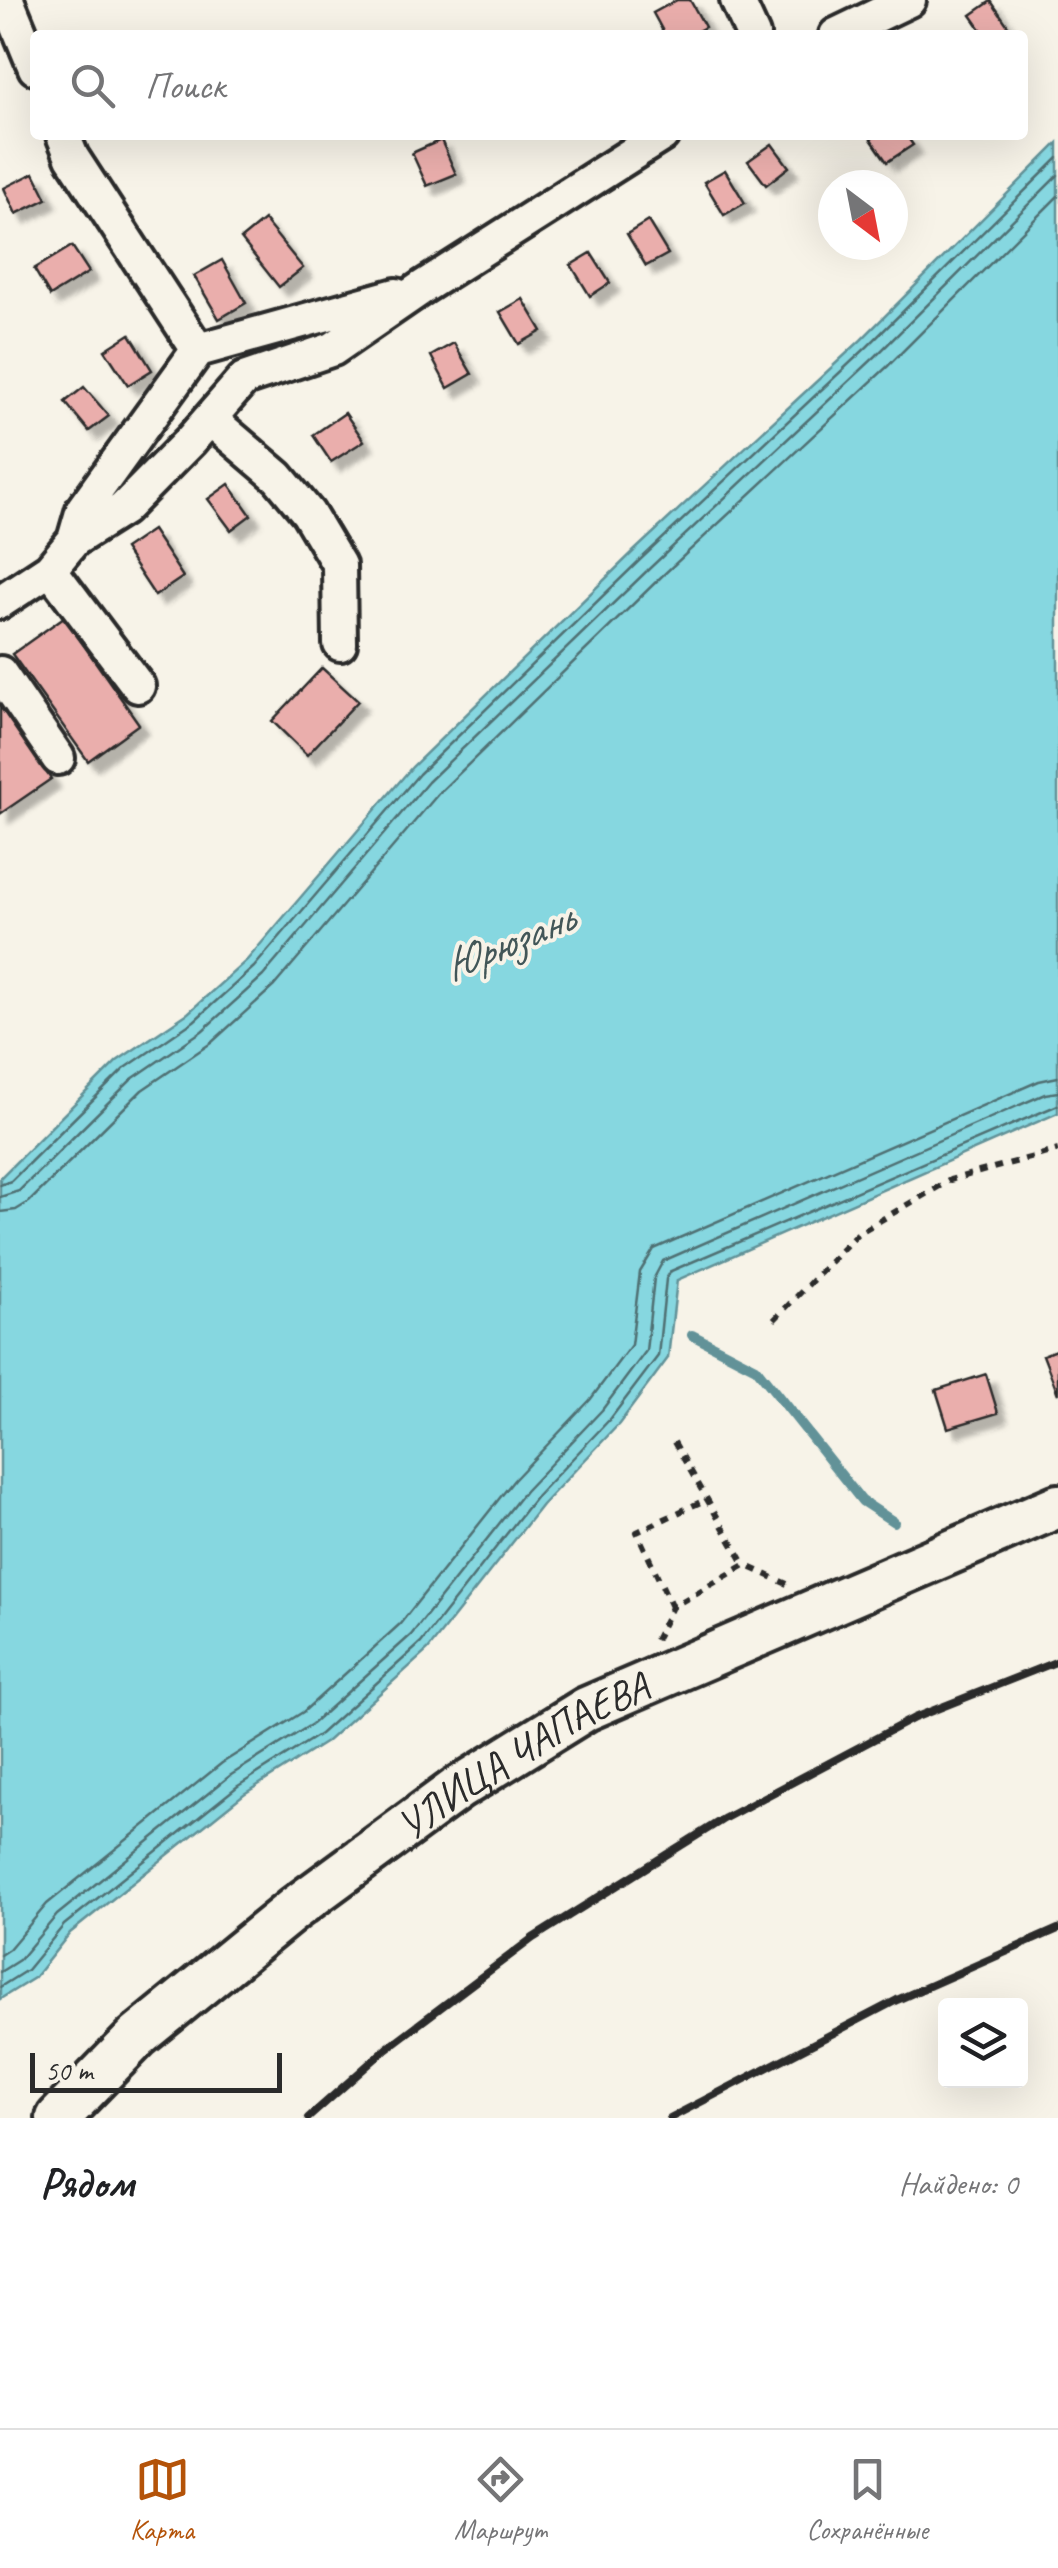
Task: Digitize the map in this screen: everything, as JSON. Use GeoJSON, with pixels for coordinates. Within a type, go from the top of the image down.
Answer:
{"type":"FeatureCollection","features":[{"type":"Feature","properties":{"kind":"main road","name":"УЛИЦА ЧАПАЕВА"},"geometry":{"type":"LineString","coordinates":[[58,2118],[138,2037],[295,1908],[457,1788],[586,1709],[1058,1506]]}},
{"type":"Feature","properties":{"kind":"street"},"geometry":{"type":"LineString","coordinates":[[7,0],[30,56]]}},
{"type":"Feature","properties":{"kind":"street"},"geometry":{"type":"LineString","coordinates":[[738,0],[751,30]]}},
{"type":"Feature","properties":{"kind":"street"},"geometry":{"type":"LineString","coordinates":[[846,30],[909,0]]}},
{"type":"Feature","properties":{"kind":"street"},"geometry":{"type":"LineString","coordinates":[[65,140],[72,157],[198,350]]}},
{"type":"Feature","properties":{"kind":"street"},"geometry":{"type":"LineString","coordinates":[[0,602],[50,570],[74,540],[123,508],[244,379],[334,348],[654,140]]}},
{"type":"Feature","properties":{"kind":"street"},"geometry":{"type":"LineString","coordinates":[[74,540],[84,510],[198,350],[424,287]]}},
{"type":"Feature","properties":{"kind":"street"},"geometry":{"type":"LineString","coordinates":[[210,418],[278,477],[308,512],[339,565],[340,644]]}},
{"type":"Feature","properties":{"kind":"street"},"geometry":{"type":"LineString","coordinates":[[50,570],[138,686]]}},
{"type":"Feature","properties":{"kind":"street"},"geometry":{"type":"LineString","coordinates":[[0,673],[58,758]]}},
{"type":"Feature","properties":{"kind":"path"},"geometry":{"type":"LineString","coordinates":[[774,1320],[857,1234],[950,1180],[1058,1150]]}},
{"type":"Feature","properties":{"kind":"path"},"geometry":{"type":"LineString","coordinates":[[674,1442],[745,1565],[828,1604]]}},
{"type":"Feature","properties":{"kind":"path"},"geometry":{"type":"LineString","coordinates":[[672,1606],[637,1532],[707,1499]]}},
{"type":"Feature","properties":{"kind":"path"},"geometry":{"type":"LineString","coordinates":[[632,1688],[672,1606],[745,1565]]}},
{"type":"Feature","properties":{"kind":"water","name":"Юрюзань"},"geometry":{"type":"Polygon","coordinates":[[[1058,143],[1058,1113],[677,1280],[668,1358],[619,1424],[542,1505],[428,1650],[326,1742],[244,1794],[70,1933],[34,1978],[0,1999],[0,1178],[117,1061],[188,1013],[247,960],[412,767],[635,550],[861,340],[1058,143]]]}},
{"type":"Feature","properties":{"kind":"building"},"geometry":{"type":"Polygon","coordinates":[[[677,0],[690,0],[705,27],[662,30],[653,13],[677,0]]]}},
{"type":"Feature","properties":{"kind":"building"},"geometry":{"type":"Polygon","coordinates":[[[991,1],[1011,30],[982,30],[971,15],[991,1]]]}},
{"type":"Feature","properties":{"kind":"building"},"geometry":{"type":"Polygon","coordinates":[[[441,140],[456,174],[427,186],[412,153],[441,140]]]}},
{"type":"Feature","properties":{"kind":"building"},"geometry":{"type":"Polygon","coordinates":[[[872,140],[910,140],[913,145],[887,162],[872,140]]]}},
{"type":"Feature","properties":{"kind":"building"},"geometry":{"type":"Polygon","coordinates":[[[772,144],[789,167],[766,185],[748,161],[772,144]]]}},
{"type":"Feature","properties":{"kind":"building"},"geometry":{"type":"Polygon","coordinates":[[[725,170],[745,203],[724,215],[704,182],[725,170]]]}},
{"type":"Feature","properties":{"kind":"building"},"geometry":{"type":"Polygon","coordinates":[[[34,173],[47,199],[16,214],[4,188],[34,173]]]}},
{"type":"Feature","properties":{"kind":"building"},"geometry":{"type":"Polygon","coordinates":[[[264,220],[303,268],[279,287],[241,239],[264,220]]]}},
{"type":"Feature","properties":{"kind":"building"},"geometry":{"type":"Polygon","coordinates":[[[648,221],[668,254],[646,266],[627,234],[648,221]]]}},
{"type":"Feature","properties":{"kind":"building"},"geometry":{"type":"Polygon","coordinates":[[[72,246],[89,272],[50,296],[34,269],[72,246]]]}},
{"type":"Feature","properties":{"kind":"building"},"geometry":{"type":"Polygon","coordinates":[[[591,253],[610,283],[590,296],[571,265],[591,253]]]}},
{"type":"Feature","properties":{"kind":"building"},"geometry":{"type":"Polygon","coordinates":[[[222,260],[246,303],[219,319],[194,276],[222,260]]]}},
{"type":"Feature","properties":{"kind":"building"},"geometry":{"type":"Polygon","coordinates":[[[523,299],[542,331],[519,344],[500,312],[523,299]]]}},
{"type":"Feature","properties":{"kind":"building"},"geometry":{"type":"Polygon","coordinates":[[[130,334],[152,370],[128,385],[105,350],[130,334]]]}},
{"type":"Feature","properties":{"kind":"building"},"geometry":{"type":"Polygon","coordinates":[[[454,343],[472,374],[448,388],[431,356],[454,343]]]}},
{"type":"Feature","properties":{"kind":"building"},"geometry":{"type":"Polygon","coordinates":[[[84,387],[109,416],[89,431],[65,402],[84,387]]]}},
{"type":"Feature","properties":{"kind":"building"},"geometry":{"type":"Polygon","coordinates":[[[345,413],[364,441],[331,462],[313,435],[345,413]]]}},
{"type":"Feature","properties":{"kind":"building"},"geometry":{"type":"Polygon","coordinates":[[[229,484],[251,515],[231,530],[208,499],[229,484]]]}},
{"type":"Feature","properties":{"kind":"building"},"geometry":{"type":"Polygon","coordinates":[[[152,530],[183,577],[155,596],[124,549],[152,530]]]}},
{"type":"Feature","properties":{"kind":"building"},"geometry":{"type":"Polygon","coordinates":[[[64,617],[139,724],[88,761],[12,654],[64,617]]]}},
{"type":"Feature","properties":{"kind":"building"},"geometry":{"type":"Polygon","coordinates":[[[322,668],[358,701],[307,755],[272,721],[322,668]]]}},
{"type":"Feature","properties":{"kind":"building"},"geometry":{"type":"Polygon","coordinates":[[[0,706],[51,779],[0,814],[0,706]]]}},
{"type":"Feature","properties":{"kind":"building"},"geometry":{"type":"Polygon","coordinates":[[[1058,1349],[1058,1394],[1043,1355],[1058,1349]]]}},
{"type":"Feature","properties":{"kind":"building"},"geometry":{"type":"Polygon","coordinates":[[[986,1374],[998,1413],[948,1428],[936,1390],[986,1374]]]}},
{"type":"Feature","properties":{"kind":"waterway"},"geometry":{"type":"LineString","coordinates":[[692,1335],[756,1368],[862,1501],[894,1522]]}},
{"type":"Feature","properties":{"kind":"railway"},"geometry":{"type":"LineString","coordinates":[[308,2118],[387,2048],[533,1938],[725,1818],[914,1718],[1058,1661]]}},
{"type":"Feature","properties":{"kind":"railway"},"geometry":{"type":"LineString","coordinates":[[670,2118],[897,2000],[1058,1929]]}}]}
